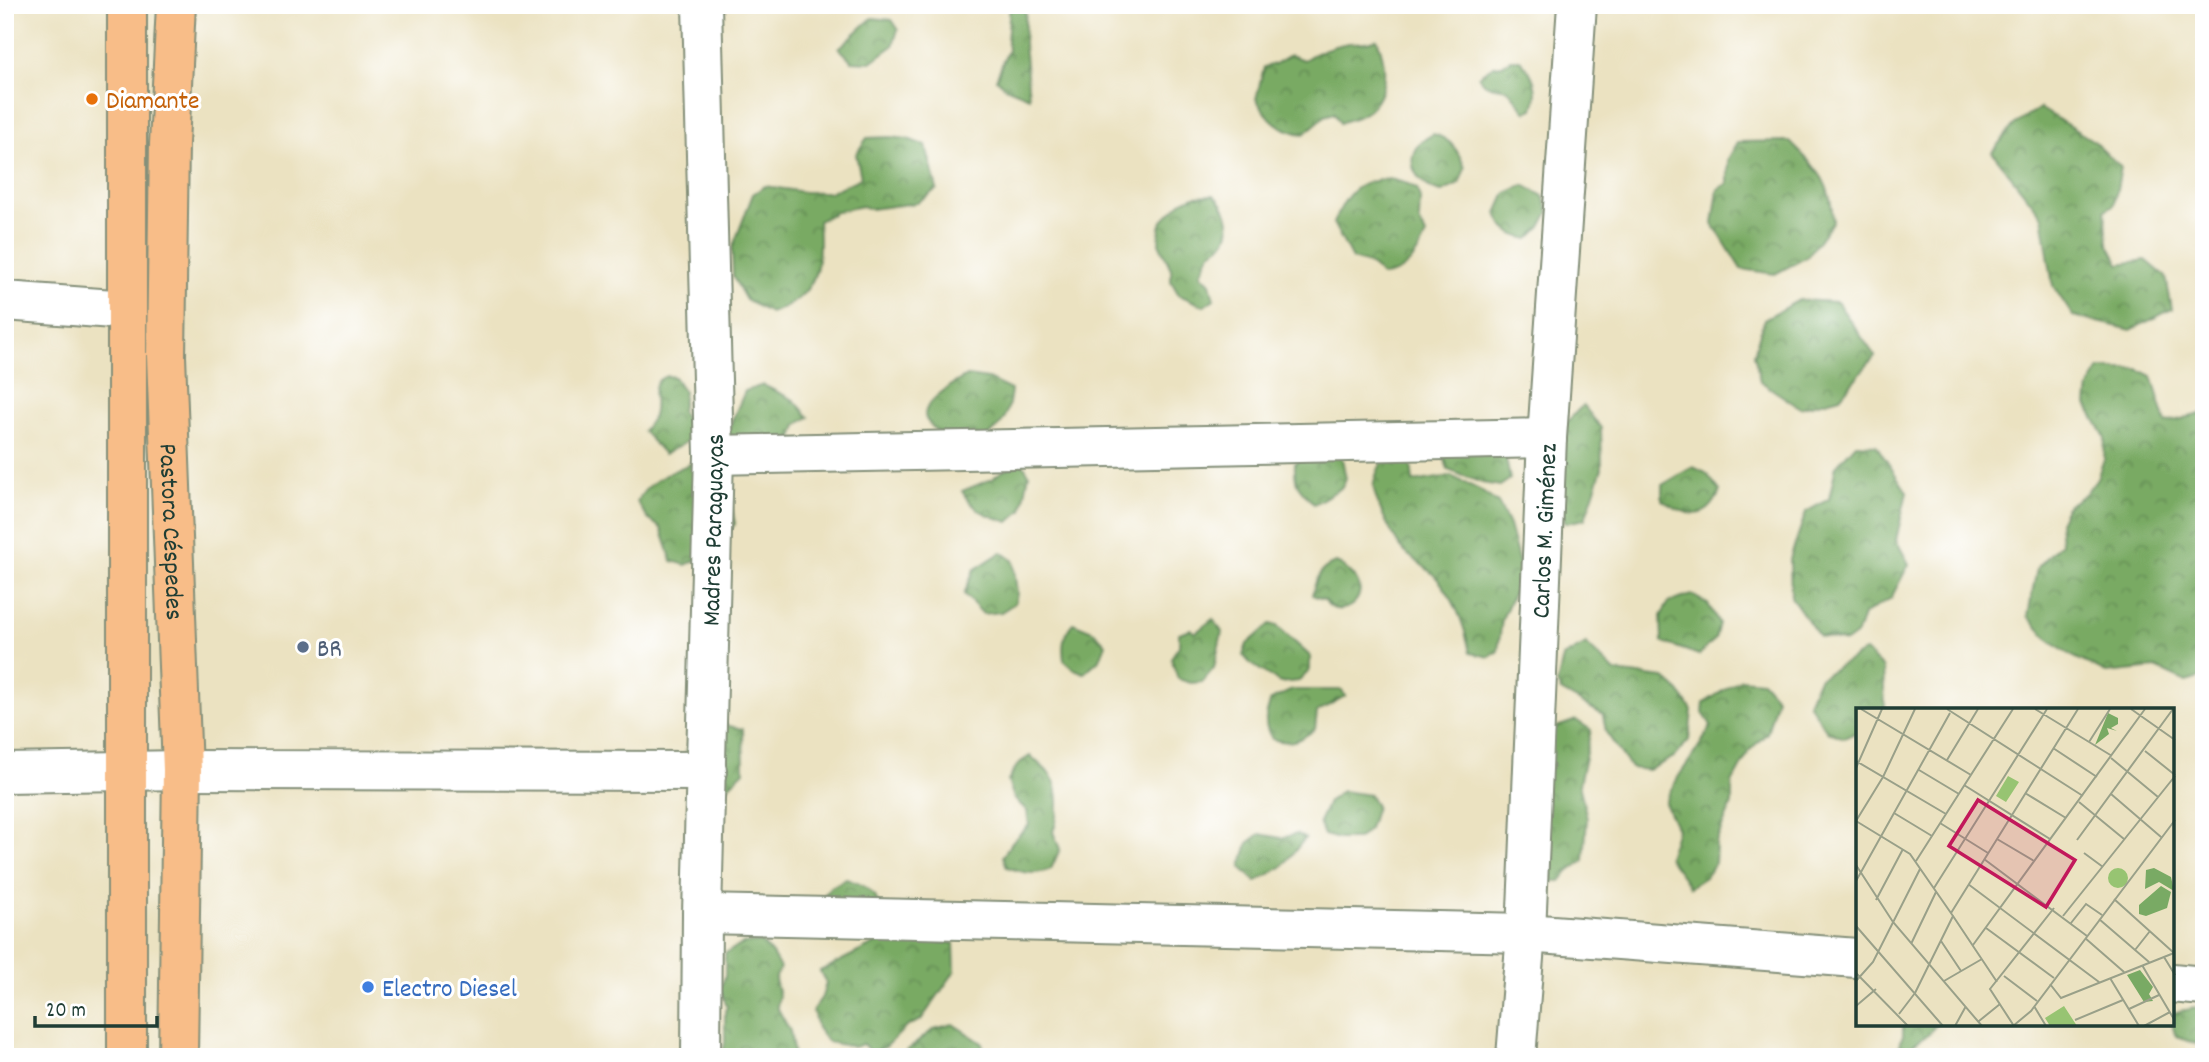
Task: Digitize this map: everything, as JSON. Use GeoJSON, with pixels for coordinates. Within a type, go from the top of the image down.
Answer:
{"type":"FeatureCollection","features":[{"type":"Feature","properties":{"kind":"main road","name":"Pastora Céspedes"},"geometry":{"type":"LineString","coordinates":[[127,5],[127,1057]]}},
{"type":"Feature","properties":{"kind":"main road","name":"Pastora Céspedes"},"geometry":{"type":"LineString","coordinates":[[176,5],[169,144],[166,356],[182,770],[178,1057]]}},
{"type":"Feature","properties":{"kind":"street","name":"Madres Paraguayas"},"geometry":{"type":"LineString","coordinates":[[701,1057],[702,914],[715,455],[702,5]]}},
{"type":"Feature","properties":{"kind":"street","name":"Carlos M. Giménez"},"geometry":{"type":"LineString","coordinates":[[1516,1057],[1526,933],[1547,438],[1577,5]]}},
{"type":"Feature","properties":{"kind":"street"},"geometry":{"type":"LineString","coordinates":[[5,301],[127,310]]}},
{"type":"Feature","properties":{"kind":"street"},"geometry":{"type":"LineString","coordinates":[[715,455],[1547,438]]}},
{"type":"Feature","properties":{"kind":"street"},"geometry":{"type":"LineString","coordinates":[[5,773],[182,770],[707,771]]}},
{"type":"Feature","properties":{"kind":"street"},"geometry":{"type":"LineString","coordinates":[[702,914],[1526,933],[1856,958]]}},
{"type":"Feature","properties":{"kind":"street"},"geometry":{"type":"LineString","coordinates":[[2174,983],[2204,986]]}},
{"type":"Feature","properties":{"kind":"green space"},"geometry":{"type":"Polygon","coordinates":[[[1010,5],[1026,5],[1024,43],[1029,97],[1005,87],[996,79],[1008,50],[1010,5]]]}},
{"type":"Feature","properties":{"kind":"green space"},"geometry":{"type":"Polygon","coordinates":[[[872,18],[892,20],[898,29],[893,46],[871,62],[852,61],[839,48],[872,18]]]}},
{"type":"Feature","properties":{"kind":"green space"},"geometry":{"type":"Polygon","coordinates":[[[1377,39],[1383,60],[1384,81],[1377,100],[1359,116],[1340,123],[1334,113],[1325,116],[1304,134],[1275,123],[1256,99],[1264,67],[1290,55],[1304,60],[1319,51],[1336,46],[1377,39]]]}},
{"type":"Feature","properties":{"kind":"green space"},"geometry":{"type":"Polygon","coordinates":[[[1510,60],[1520,60],[1529,71],[1536,88],[1533,109],[1526,112],[1508,89],[1488,85],[1478,76],[1510,60]]]}},
{"type":"Feature","properties":{"kind":"green space"},"geometry":{"type":"Polygon","coordinates":[[[2040,108],[2092,140],[2121,167],[2114,205],[2105,210],[2108,243],[2119,264],[2146,260],[2166,277],[2172,309],[2131,330],[2073,316],[2053,286],[2042,216],[1992,152],[2014,125],[2040,108]]]}},
{"type":"Feature","properties":{"kind":"green space"},"geometry":{"type":"Polygon","coordinates":[[[1433,134],[1454,146],[1465,168],[1459,184],[1442,192],[1427,186],[1413,167],[1414,152],[1420,143],[1433,134]]]}},
{"type":"Feature","properties":{"kind":"green space"},"geometry":{"type":"Polygon","coordinates":[[[867,138],[908,139],[926,146],[937,189],[916,203],[871,209],[862,206],[838,211],[818,221],[817,266],[807,289],[786,306],[770,313],[746,300],[733,277],[732,249],[753,194],[765,186],[804,192],[830,192],[861,178],[856,154],[867,138]]]}},
{"type":"Feature","properties":{"kind":"green space"},"geometry":{"type":"Polygon","coordinates":[[[1789,141],[1807,159],[1826,185],[1833,221],[1807,257],[1775,274],[1741,269],[1713,224],[1718,189],[1728,183],[1728,159],[1738,142],[1789,141]]]}},
{"type":"Feature","properties":{"kind":"green space"},"geometry":{"type":"Polygon","coordinates":[[[1390,179],[1417,189],[1420,199],[1419,220],[1426,235],[1410,263],[1397,272],[1381,276],[1372,266],[1352,259],[1333,223],[1348,196],[1360,186],[1390,179]]]}},
{"type":"Feature","properties":{"kind":"green space"},"geometry":{"type":"Polygon","coordinates":[[[1524,185],[1543,196],[1549,212],[1541,227],[1529,239],[1509,231],[1497,213],[1506,193],[1524,185]]]}},
{"type":"Feature","properties":{"kind":"green space"},"geometry":{"type":"Polygon","coordinates":[[[1214,195],[1226,211],[1229,230],[1223,244],[1209,255],[1201,274],[1210,283],[1214,299],[1204,306],[1179,295],[1171,281],[1171,269],[1159,243],[1160,228],[1162,221],[1181,202],[1194,196],[1214,195]]]}},
{"type":"Feature","properties":{"kind":"green space"},"geometry":{"type":"Polygon","coordinates":[[[1799,300],[1837,302],[1875,356],[1840,397],[1800,408],[1760,381],[1754,354],[1764,319],[1799,300]]]}},
{"type":"Feature","properties":{"kind":"green space"},"geometry":{"type":"Polygon","coordinates":[[[2100,369],[2138,369],[2152,376],[2166,423],[2204,413],[2204,677],[2186,682],[2156,668],[2106,673],[2072,656],[2046,637],[2028,616],[2037,568],[2061,543],[2059,522],[2067,506],[2085,494],[2097,478],[2104,459],[2105,437],[2087,405],[2089,387],[2100,369]]]}},
{"type":"Feature","properties":{"kind":"green space"},"geometry":{"type":"Polygon","coordinates":[[[667,376],[674,377],[684,392],[681,411],[691,433],[680,446],[664,454],[643,431],[653,416],[655,387],[667,376]]]}},
{"type":"Feature","properties":{"kind":"green space"},"geometry":{"type":"Polygon","coordinates":[[[967,376],[988,379],[1011,390],[1004,418],[985,439],[937,432],[926,419],[925,413],[933,400],[967,376]]]}},
{"type":"Feature","properties":{"kind":"green space"},"geometry":{"type":"Polygon","coordinates":[[[763,385],[794,400],[809,417],[797,425],[791,445],[725,437],[745,391],[763,385]]]}},
{"type":"Feature","properties":{"kind":"green space"},"geometry":{"type":"Polygon","coordinates":[[[1583,405],[1601,428],[1602,468],[1585,519],[1566,523],[1555,499],[1560,429],[1583,405]]]}},
{"type":"Feature","properties":{"kind":"green space"},"geometry":{"type":"Polygon","coordinates":[[[1315,444],[1341,453],[1346,479],[1341,488],[1314,504],[1298,486],[1295,463],[1315,444]]]}},
{"type":"Feature","properties":{"kind":"green space"},"geometry":{"type":"Polygon","coordinates":[[[1856,444],[1876,445],[1907,492],[1896,540],[1909,564],[1891,598],[1863,615],[1857,634],[1846,642],[1819,636],[1791,597],[1790,559],[1806,512],[1829,499],[1836,466],[1856,444]]]}},
{"type":"Feature","properties":{"kind":"green space"},"geometry":{"type":"Polygon","coordinates":[[[1504,449],[1510,479],[1500,486],[1482,483],[1448,470],[1443,452],[1504,449]]]}},
{"type":"Feature","properties":{"kind":"green space"},"geometry":{"type":"Polygon","coordinates":[[[1410,453],[1413,482],[1451,476],[1478,489],[1499,504],[1509,525],[1522,574],[1502,619],[1498,651],[1490,657],[1470,653],[1462,622],[1447,592],[1434,575],[1400,546],[1380,507],[1374,483],[1384,457],[1410,453]]]}},
{"type":"Feature","properties":{"kind":"green space"},"geometry":{"type":"Polygon","coordinates":[[[694,462],[708,466],[730,500],[735,524],[704,556],[686,565],[672,561],[661,528],[648,519],[637,502],[654,482],[694,462]]]}},
{"type":"Feature","properties":{"kind":"green space"},"geometry":{"type":"Polygon","coordinates":[[[1022,462],[1029,474],[1022,510],[1009,522],[982,512],[962,491],[992,479],[1022,462]]]}},
{"type":"Feature","properties":{"kind":"green space"},"geometry":{"type":"Polygon","coordinates":[[[1693,467],[1706,473],[1720,491],[1709,509],[1695,514],[1679,510],[1662,500],[1662,485],[1693,467]]]}},
{"type":"Feature","properties":{"kind":"green space"},"geometry":{"type":"Polygon","coordinates":[[[1002,552],[1013,560],[1017,593],[1015,603],[1001,612],[983,614],[964,594],[974,570],[1002,552]]]}},
{"type":"Feature","properties":{"kind":"green space"},"geometry":{"type":"Polygon","coordinates":[[[1336,563],[1348,570],[1359,585],[1357,600],[1344,609],[1330,607],[1325,600],[1312,595],[1319,575],[1336,563]]]}},
{"type":"Feature","properties":{"kind":"green space"},"geometry":{"type":"Polygon","coordinates":[[[1692,595],[1708,604],[1719,623],[1715,639],[1699,655],[1662,642],[1661,616],[1669,602],[1692,595]]]}},
{"type":"Feature","properties":{"kind":"green space"},"geometry":{"type":"Polygon","coordinates":[[[1213,619],[1222,632],[1214,668],[1202,682],[1191,683],[1178,679],[1171,658],[1179,646],[1179,633],[1191,629],[1195,633],[1213,619]]]}},
{"type":"Feature","properties":{"kind":"green space"},"geometry":{"type":"Polygon","coordinates":[[[1073,623],[1095,632],[1106,644],[1100,659],[1084,673],[1064,660],[1064,640],[1073,623]]]}},
{"type":"Feature","properties":{"kind":"green space"},"geometry":{"type":"Polygon","coordinates":[[[1270,624],[1277,626],[1310,656],[1310,670],[1299,681],[1280,683],[1250,663],[1243,655],[1247,644],[1270,624]]]}},
{"type":"Feature","properties":{"kind":"green space"},"geometry":{"type":"Polygon","coordinates":[[[1586,644],[1615,672],[1664,678],[1679,691],[1692,710],[1689,740],[1674,757],[1649,770],[1631,768],[1606,732],[1603,715],[1561,691],[1557,684],[1563,657],[1586,644]]]}},
{"type":"Feature","properties":{"kind":"green space"},"geometry":{"type":"Polygon","coordinates":[[[1865,651],[1883,668],[1885,708],[1856,708],[1856,732],[1844,738],[1827,731],[1808,703],[1819,678],[1865,651]]]}},
{"type":"Feature","properties":{"kind":"green space"},"geometry":{"type":"Polygon","coordinates":[[[1741,679],[1762,681],[1777,698],[1767,733],[1750,750],[1732,783],[1732,804],[1716,842],[1715,863],[1705,877],[1690,887],[1668,857],[1677,829],[1665,803],[1711,725],[1703,713],[1704,703],[1741,679]]]}},
{"type":"Feature","properties":{"kind":"green space"},"geometry":{"type":"Polygon","coordinates":[[[1292,690],[1342,690],[1345,696],[1317,712],[1315,729],[1304,736],[1290,742],[1272,739],[1266,720],[1271,700],[1292,690]]]}},
{"type":"Feature","properties":{"kind":"green space"},"geometry":{"type":"Polygon","coordinates":[[[1576,720],[1591,730],[1579,784],[1587,818],[1584,860],[1561,881],[1531,881],[1551,729],[1576,720]]]}},
{"type":"Feature","properties":{"kind":"green space"},"geometry":{"type":"Polygon","coordinates":[[[720,724],[743,729],[744,771],[723,791],[690,774],[686,751],[690,742],[720,724]]]}},
{"type":"Feature","properties":{"kind":"green space"},"geometry":{"type":"Polygon","coordinates":[[[1030,756],[1049,773],[1056,788],[1058,811],[1053,832],[1060,849],[1051,869],[1034,873],[1007,867],[1003,856],[1012,842],[1029,825],[1027,811],[1014,798],[1008,781],[1018,764],[1030,756]]]}},
{"type":"Feature","properties":{"kind":"green space"},"geometry":{"type":"Polygon","coordinates":[[[1342,791],[1370,795],[1376,806],[1369,829],[1358,839],[1339,839],[1324,835],[1319,823],[1328,802],[1342,791]]]}},
{"type":"Feature","properties":{"kind":"green space"},"geometry":{"type":"Polygon","coordinates":[[[1260,834],[1281,838],[1297,834],[1305,838],[1283,866],[1256,882],[1241,867],[1248,843],[1260,834]]]}},
{"type":"Feature","properties":{"kind":"green space"},"geometry":{"type":"Polygon","coordinates":[[[846,879],[870,891],[879,905],[826,901],[825,894],[831,887],[846,879]]]}},
{"type":"Feature","properties":{"kind":"green space"},"geometry":{"type":"Polygon","coordinates":[[[886,938],[954,943],[955,971],[921,1020],[906,1027],[886,1047],[871,1053],[863,1044],[854,1047],[828,1042],[817,1028],[813,1010],[822,997],[826,983],[820,971],[886,938]]]}},
{"type":"Feature","properties":{"kind":"green space"},"geometry":{"type":"Polygon","coordinates":[[[761,942],[780,968],[775,979],[779,996],[777,1007],[790,1031],[794,1057],[722,1057],[727,1007],[720,988],[725,977],[725,953],[745,943],[761,942]]]}},
{"type":"Feature","properties":{"kind":"green space"},"geometry":{"type":"Polygon","coordinates":[[[2204,1006],[2204,1048],[2176,1035],[2173,1027],[2174,1013],[2204,1006]]]}},
{"type":"Feature","properties":{"kind":"green space"},"geometry":{"type":"Polygon","coordinates":[[[953,1024],[982,1043],[986,1057],[899,1057],[934,1029],[953,1024]]]}},
{"type":"Feature","properties":{"kind":"green space"},"geometry":{"type":"Polygon","coordinates":[[[1903,1027],[1934,1027],[1926,1036],[1898,1054],[1903,1027]]]}},
{"type":"Feature","properties":{"kind":"place","name":"Diamante"},"geometry":{"type":"Point","coordinates":[92,99]}},
{"type":"Feature","properties":{"kind":"place","name":"BR"},"geometry":{"type":"Point","coordinates":[303,647]}},
{"type":"Feature","properties":{"kind":"place","name":"Electro Diesel"},"geometry":{"type":"Point","coordinates":[368,987]}}]}
